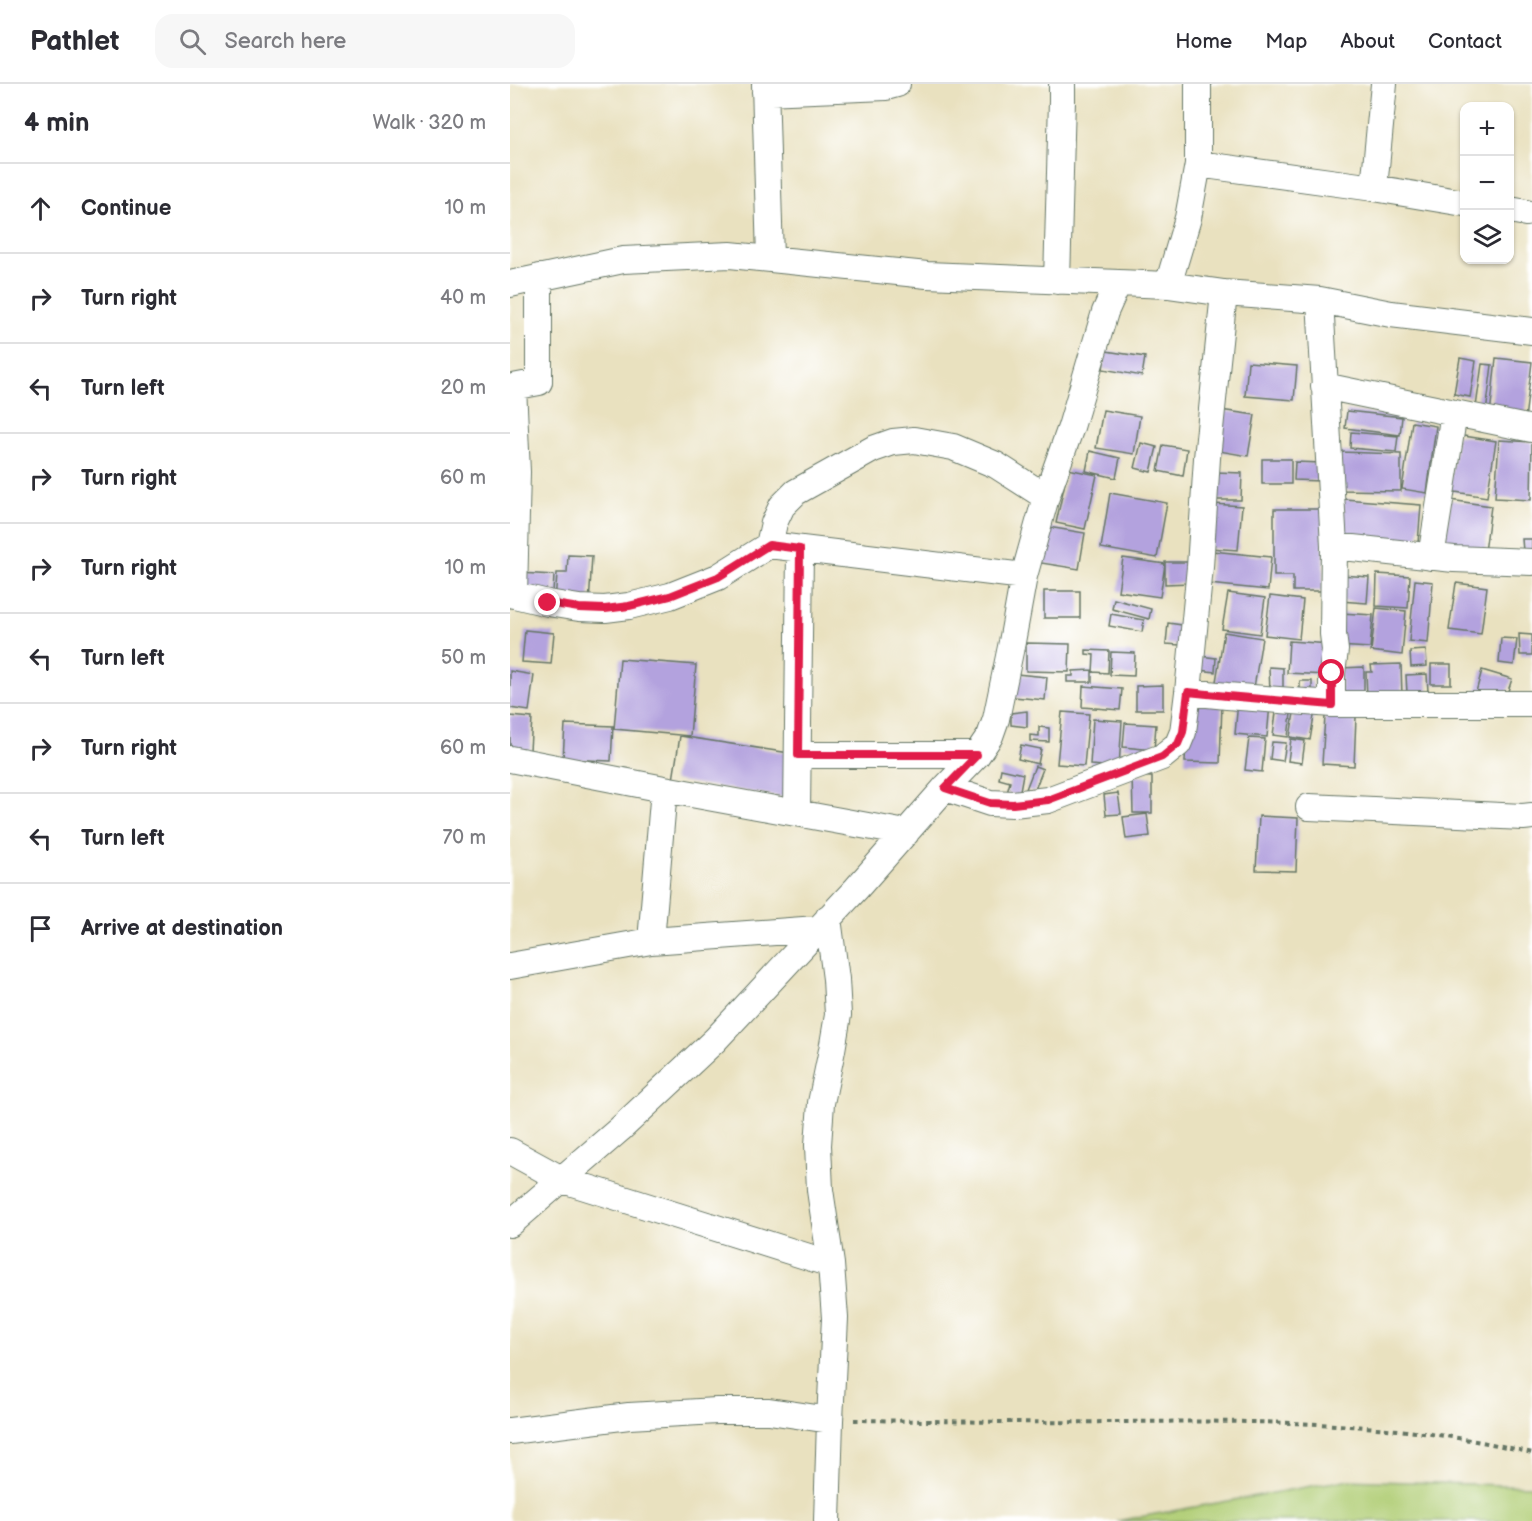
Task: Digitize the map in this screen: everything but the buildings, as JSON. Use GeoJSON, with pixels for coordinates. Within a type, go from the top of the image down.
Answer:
{"type":"FeatureCollection","features":[{"type":"Feature","properties":{"kind":"street"},"geometry":{"type":"LineString","coordinates":[[770,259],[765,88],[886,87],[897,84]]}},
{"type":"Feature","properties":{"kind":"street"},"geometry":{"type":"LineString","coordinates":[[1057,281],[1062,84]]}},
{"type":"Feature","properties":{"kind":"street"},"geometry":{"type":"LineString","coordinates":[[1168,285],[1188,218],[1198,164],[1198,84]]}},
{"type":"Feature","properties":{"kind":"street"},"geometry":{"type":"LineString","coordinates":[[1374,188],[1384,84]]}},
{"type":"Feature","properties":{"kind":"street"},"geometry":{"type":"LineString","coordinates":[[1198,164],[1460,202]]}},
{"type":"Feature","properties":{"kind":"street"},"geometry":{"type":"LineString","coordinates":[[510,284],[623,260],[730,255],[927,275],[1168,285],[1224,293],[1320,300],[1391,314],[1532,331]]}},
{"type":"Feature","properties":{"kind":"street"},"geometry":{"type":"LineString","coordinates":[[539,278],[539,382],[513,387],[517,472],[512,594],[579,608],[605,609],[629,606],[670,596],[718,577],[769,545],[1024,576]]}},
{"type":"Feature","properties":{"kind":"street"},"geometry":{"type":"LineString","coordinates":[[510,1224],[620,1130],[715,1040],[977,755],[990,736],[996,719],[1024,576],[1046,496],[1071,427],[1105,312],[1118,283]]}},
{"type":"Feature","properties":{"kind":"street"},"geometry":{"type":"LineString","coordinates":[[945,788],[990,803],[1013,804],[1048,800],[1162,757],[1178,744],[1183,732],[1188,692],[1200,567],[1207,458],[1224,293]]}},
{"type":"Feature","properties":{"kind":"street"},"geometry":{"type":"LineString","coordinates":[[1320,300],[1334,546],[1333,634],[1335,650],[1332,705]]}},
{"type":"Feature","properties":{"kind":"street"},"geometry":{"type":"LineString","coordinates":[[1324,386],[1532,429]]}},
{"type":"Feature","properties":{"kind":"street"},"geometry":{"type":"LineString","coordinates":[[1431,556],[1454,413]]}},
{"type":"Feature","properties":{"kind":"street"},"geometry":{"type":"LineString","coordinates":[[769,545],[774,523],[782,506],[796,492],[873,449],[894,441],[915,440],[953,447],[996,465],[1046,496]]}},
{"type":"Feature","properties":{"kind":"street"},"geometry":{"type":"LineString","coordinates":[[1334,546],[1454,559],[1532,562]]}},
{"type":"Feature","properties":{"kind":"street"},"geometry":{"type":"LineString","coordinates":[[797,813],[800,549]]}},
{"type":"Feature","properties":{"kind":"street"},"geometry":{"type":"LineString","coordinates":[[1188,692],[1332,705],[1532,704]]}},
{"type":"Feature","properties":{"kind":"street"},"geometry":{"type":"LineString","coordinates":[[798,755],[977,755]]}},
{"type":"Feature","properties":{"kind":"street"},"geometry":{"type":"LineString","coordinates":[[510,759],[906,833]]}},
{"type":"Feature","properties":{"kind":"street"},"geometry":{"type":"LineString","coordinates":[[651,941],[664,789]]}},
{"type":"Feature","properties":{"kind":"street"},"geometry":{"type":"LineString","coordinates":[[1309,807],[1532,816]]}},
{"type":"Feature","properties":{"kind":"street"},"geometry":{"type":"LineString","coordinates":[[510,966],[651,941],[823,923]]}},
{"type":"Feature","properties":{"kind":"street"},"geometry":{"type":"LineString","coordinates":[[823,923],[836,979],[838,1015],[821,1103],[818,1145],[820,1190],[831,1264],[835,1318],[827,1521]]}},
{"type":"Feature","properties":{"kind":"street"},"geometry":{"type":"LineString","coordinates":[[510,1151],[563,1179],[831,1264]]}},
{"type":"Feature","properties":{"kind":"street"},"geometry":{"type":"LineString","coordinates":[[510,1431],[629,1416],[717,1411],[769,1411],[830,1420]]}},
{"type":"Feature","properties":{"kind":"path"},"geometry":{"type":"LineString","coordinates":[[830,1420],[1322,1424],[1481,1441],[1532,1453]]}},
{"type":"Feature","properties":{"kind":"green space"},"geometry":{"type":"Polygon","coordinates":[[[1345,1480],[1532,1486],[1532,1521],[1117,1521],[1345,1480]]]}},
{"type":"Feature","properties":{"kind":"route"},"geometry":{"type":"LineString","coordinates":[[548,603],[605,609],[629,606],[670,596],[718,577],[769,545],[800,549],[798,755],[977,755],[945,788],[990,803],[1013,804],[1048,800],[1162,757],[1178,744],[1183,732],[1188,692],[1332,705],[1332,673]]}}]}
